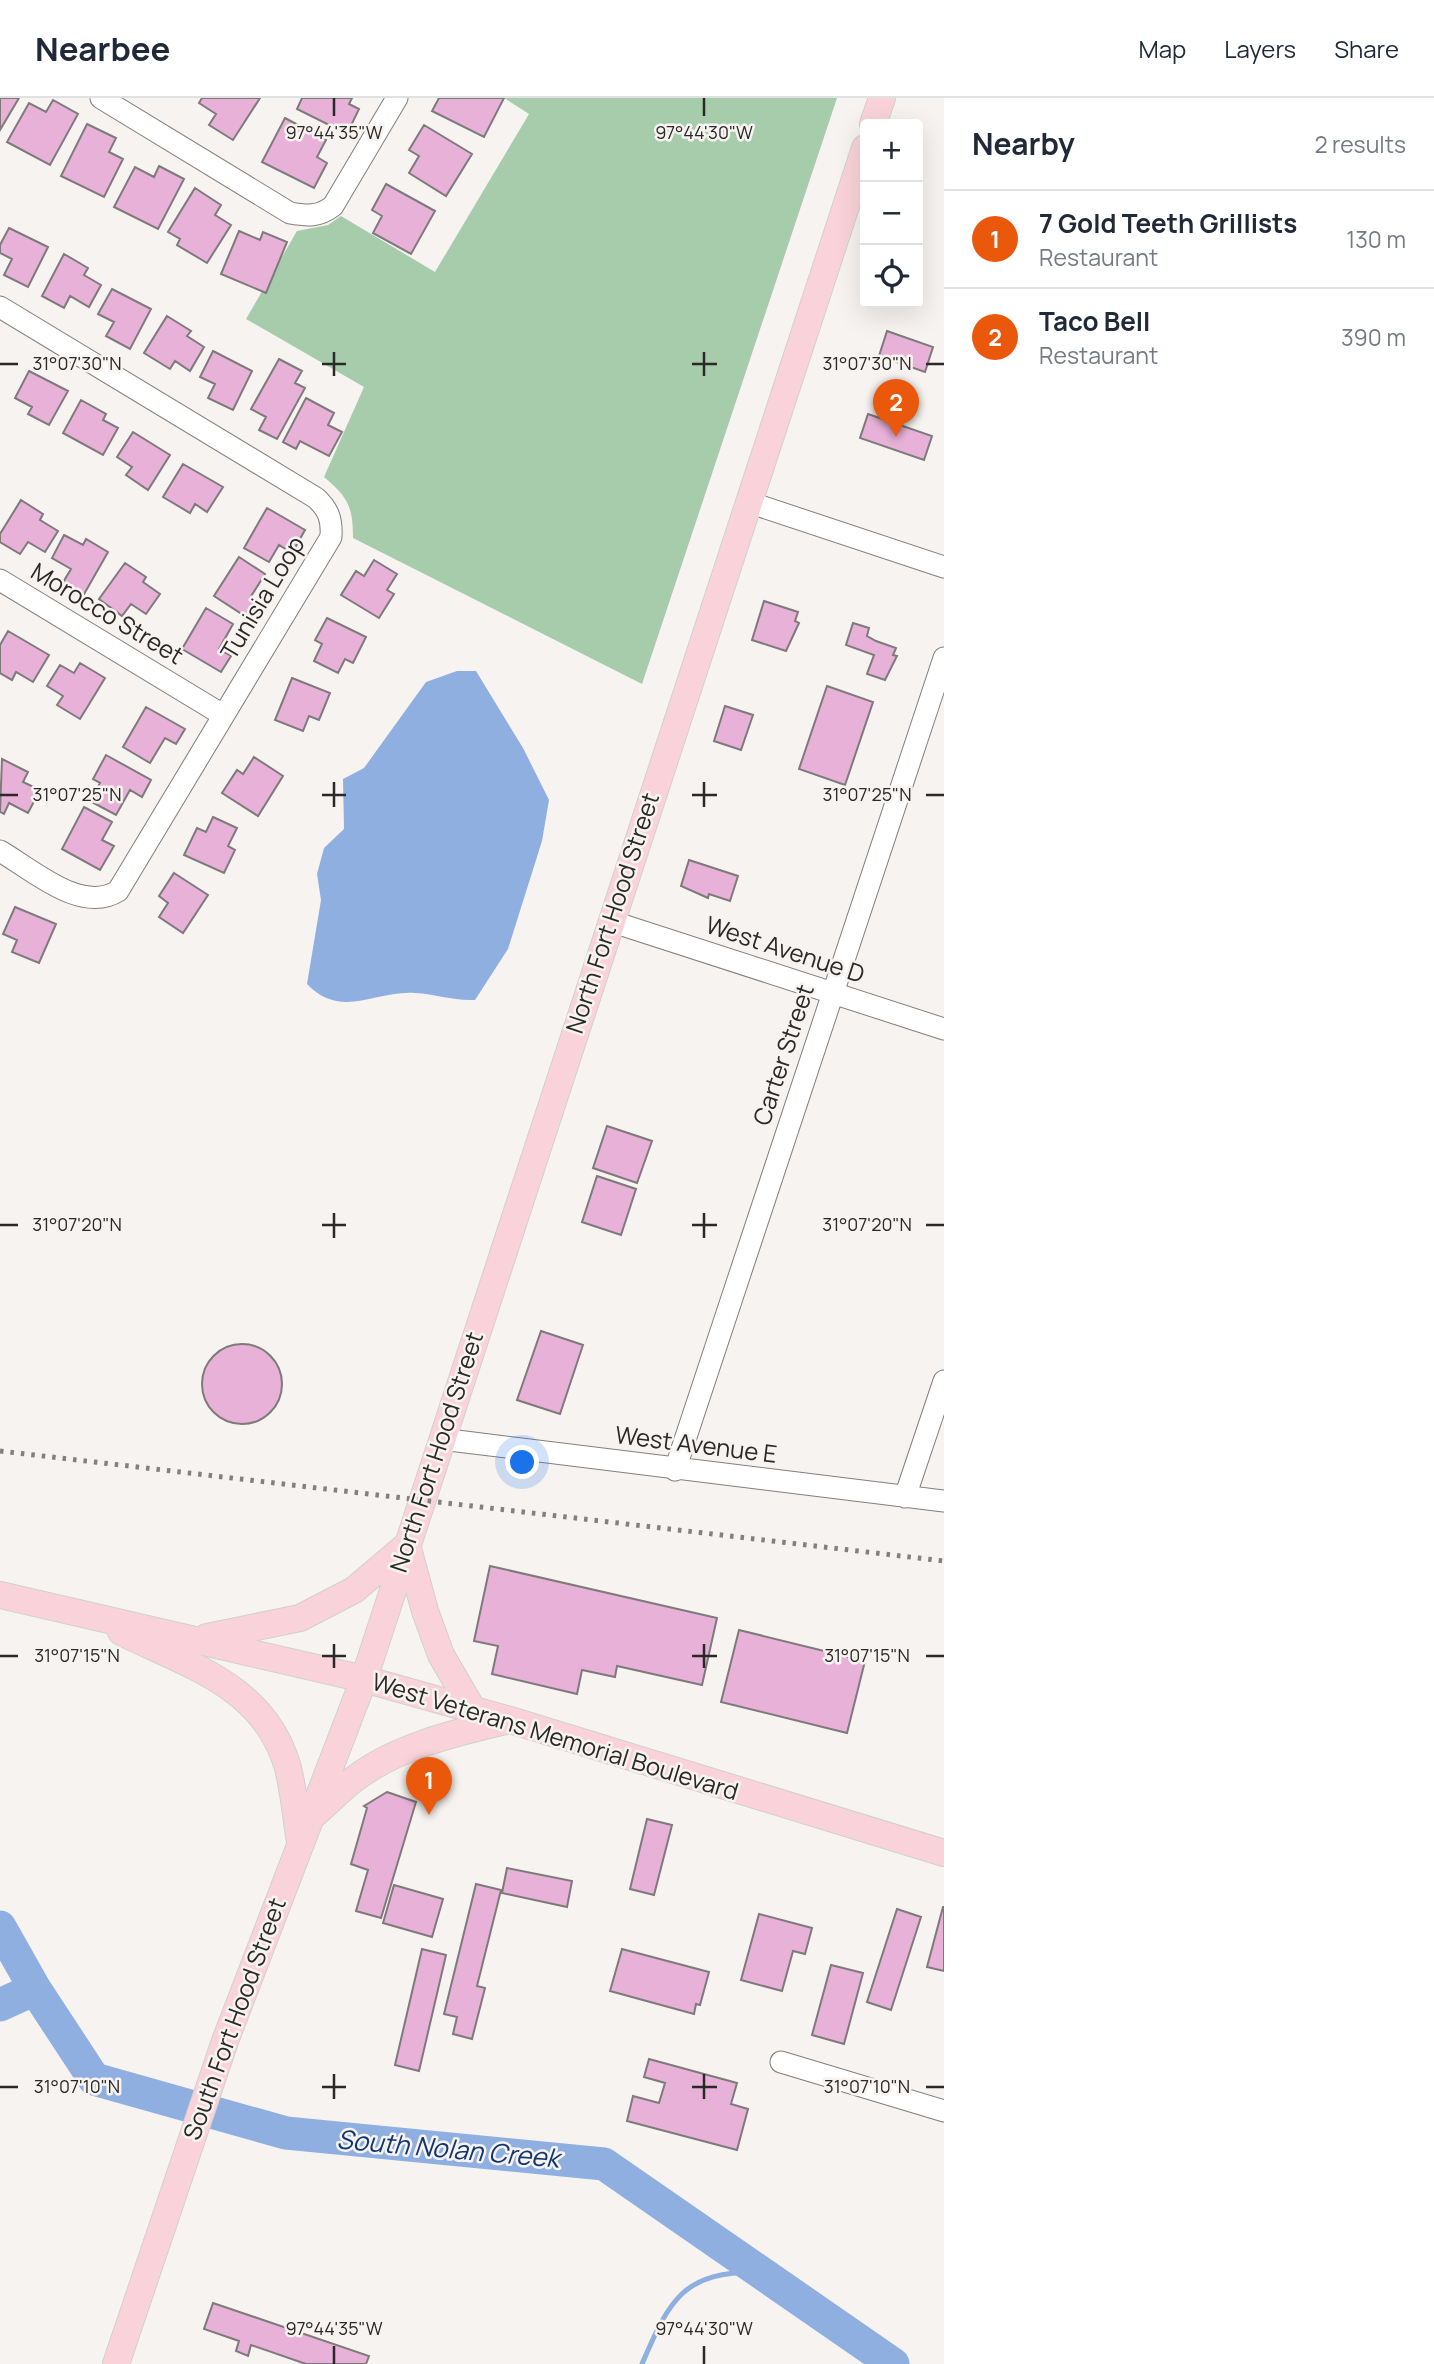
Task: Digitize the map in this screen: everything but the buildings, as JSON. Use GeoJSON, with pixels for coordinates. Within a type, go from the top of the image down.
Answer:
{"type":"FeatureCollection","features":[{"type":"Feature","properties":{"kind":"main road"},"geometry":{"type":"LineString","coordinates":[[875,119],[882,98]]}},
{"type":"Feature","properties":{"kind":"main road","name":"North Fort Hood Street"},"geometry":{"type":"LineString","coordinates":[[364,1679],[610,920],[860,163]]}},
{"type":"Feature","properties":{"kind":"main road"},"geometry":{"type":"LineString","coordinates":[[197,1639],[300,1618],[354,1590],[407,1545],[441,1655],[473,1710]]}},
{"type":"Feature","properties":{"kind":"main road","name":"West Veterans Memorial Boulevard"},"geometry":{"type":"LineString","coordinates":[[0,1595],[364,1679],[510,1720],[944,1853]]}},
{"type":"Feature","properties":{"kind":"main road"},"geometry":{"type":"LineString","coordinates":[[82,1613],[233,1687],[255,1705],[288,1767],[300,1842]]}},
{"type":"Feature","properties":{"kind":"main road","name":"South Fort Hood Street"},"geometry":{"type":"LineString","coordinates":[[116,2364],[225,2041],[364,1679]]}},
{"type":"Feature","properties":{"kind":"main road"},"geometry":{"type":"LineString","coordinates":[[313,1817],[355,1779],[395,1756],[445,1736],[510,1720]]}},
{"type":"Feature","properties":{"kind":"street"},"geometry":{"type":"LineString","coordinates":[[101,98],[290,213],[306,216],[322,214],[333,206],[397,98]]}},
{"type":"Feature","properties":{"kind":"street","name":"Tunisia Loop"},"geometry":{"type":"LineString","coordinates":[[0,307],[316,498],[326,508],[332,523],[331,537],[118,891],[108,898],[79,898],[0,851]]}},
{"type":"Feature","properties":{"kind":"street"},"geometry":{"type":"LineString","coordinates":[[748,502],[944,567]]}},
{"type":"Feature","properties":{"kind":"street","name":"Morocco Street"},"geometry":{"type":"LineString","coordinates":[[0,580],[223,715]]}},
{"type":"Feature","properties":{"kind":"street","name":"Carter Street"},"geometry":{"type":"LineString","coordinates":[[675,1470],[944,658]]}},
{"type":"Feature","properties":{"kind":"street","name":"West Avenue D"},"geometry":{"type":"LineString","coordinates":[[610,920],[944,1029]]}},
{"type":"Feature","properties":{"kind":"street"},"geometry":{"type":"LineString","coordinates":[[905,1497],[944,1381]]}},
{"type":"Feature","properties":{"kind":"street","name":"West Avenue E"},"geometry":{"type":"LineString","coordinates":[[441,1439],[675,1470],[944,1501]]}},
{"type":"Feature","properties":{"kind":"street"},"geometry":{"type":"LineString","coordinates":[[781,2062],[944,2111]]}},
{"type":"Feature","properties":{"kind":"green space"},"geometry":{"type":"Polygon","coordinates":[[[504,98],[837,98],[642,684],[353,538],[348,503],[324,477],[364,387],[246,319],[297,231],[328,225],[341,216],[435,272],[529,114],[504,98]]]}},
{"type":"Feature","properties":{"kind":"water"},"geometry":{"type":"Polygon","coordinates":[[[457,671],[476,671],[523,748],[549,800],[542,841],[508,949],[475,1000],[400,993],[346,1002],[320,995],[307,984],[321,900],[317,874],[324,848],[344,829],[343,779],[364,768],[426,682],[457,671]]]}},
{"type":"Feature","properties":{"kind":"waterway","name":"South Nolan Creek"},"geometry":{"type":"LineString","coordinates":[[0,1927],[35,1989],[94,2079],[286,2133],[604,2164],[893,2364]]}},
{"type":"Feature","properties":{"kind":"waterway","name":"South Nolan Creek"},"geometry":{"type":"LineString","coordinates":[[0,2005],[35,1989]]}},
{"type":"Feature","properties":{"kind":"waterway"},"geometry":{"type":"LineString","coordinates":[[642,2364],[661,2322],[683,2293],[713,2277],[760,2272]]}},
{"type":"Feature","properties":{"kind":"railway"},"geometry":{"type":"LineString","coordinates":[[0,1451],[944,1561]]}},
{"type":"Feature","properties":{"kind":"place","name":"Taco Bell"},"geometry":{"type":"Point","coordinates":[896,437]}},
{"type":"Feature","properties":{"kind":"place","name":"7 Gold Teeth Grillists"},"geometry":{"type":"Point","coordinates":[429,1815]}}]}
